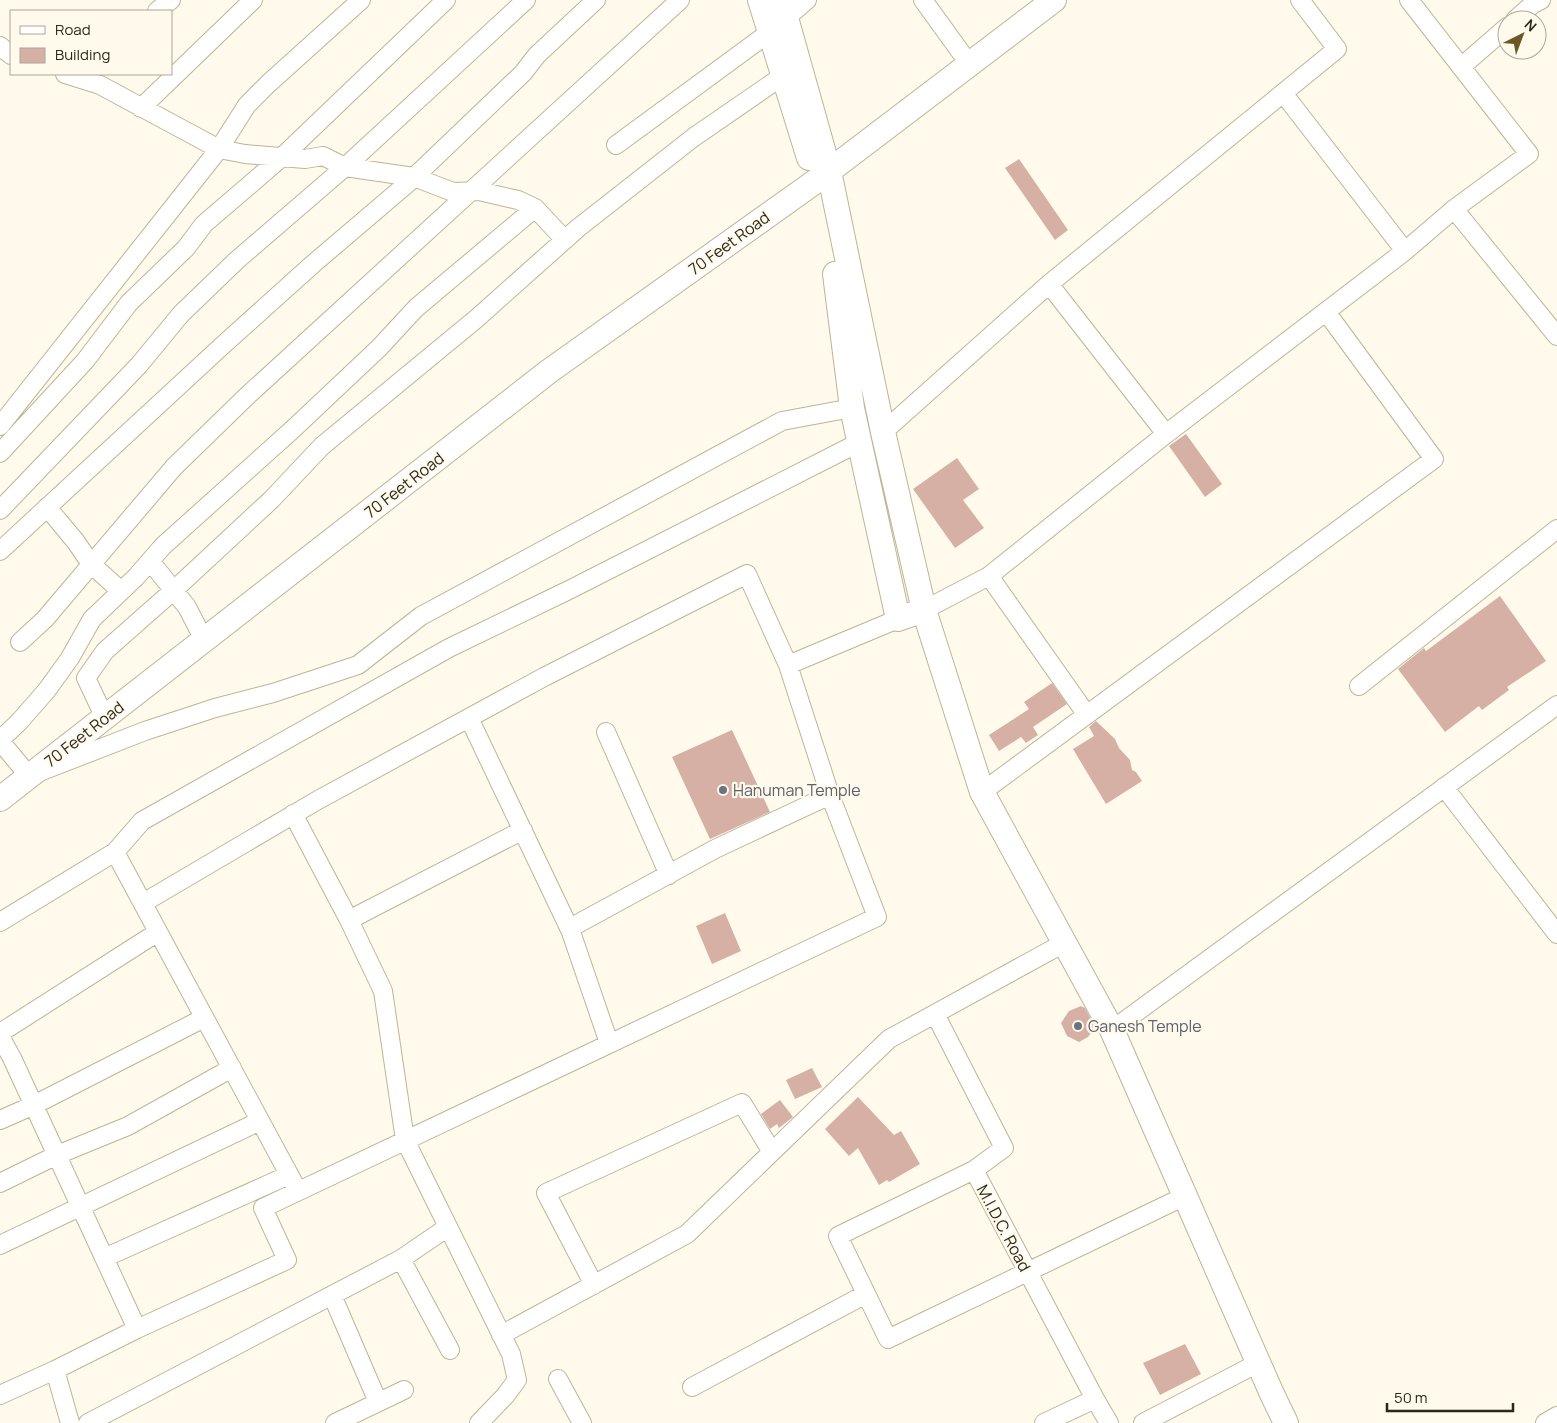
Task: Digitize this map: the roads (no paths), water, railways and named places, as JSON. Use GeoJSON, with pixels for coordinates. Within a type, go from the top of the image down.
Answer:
{"type":"FeatureCollection","features":[{"type":"Feature","properties":{"kind":"main road"},"geometry":{"type":"LineString","coordinates":[[760,0],[779,17],[822,176],[924,610],[982,792],[1112,1030],[1286,1423]]}},
{"type":"Feature","properties":{"kind":"main road","name":"70 Feet Road"},"geometry":{"type":"LineString","coordinates":[[0,799],[548,372],[822,176],[1054,0]]}},
{"type":"Feature","properties":{"kind":"main road"},"geometry":{"type":"LineString","coordinates":[[779,17],[784,75],[822,176],[852,408],[898,618],[924,610]]}},
{"type":"Feature","properties":{"kind":"street"},"geometry":{"type":"LineString","coordinates":[[158,10],[171,0]]}},
{"type":"Feature","properties":{"kind":"street"},"geometry":{"type":"LineString","coordinates":[[141,108],[253,0]]}},
{"type":"Feature","properties":{"kind":"street"},"geometry":{"type":"LineString","coordinates":[[0,426],[219,149],[247,106],[268,84],[362,0]]}},
{"type":"Feature","properties":{"kind":"street"},"geometry":{"type":"LineString","coordinates":[[0,452],[85,361],[129,303],[186,248],[204,224],[282,157],[446,0]]}},
{"type":"Feature","properties":{"kind":"street"},"geometry":{"type":"LineString","coordinates":[[0,510],[139,365],[181,314],[237,260],[345,167],[526,0]]}},
{"type":"Feature","properties":{"kind":"street"},"geometry":{"type":"LineString","coordinates":[[0,551],[313,264],[414,177],[523,72],[536,55],[596,0]]}},
{"type":"Feature","properties":{"kind":"street"},"geometry":{"type":"LineString","coordinates":[[20,642],[45,620],[174,467],[247,396],[680,0]]}},
{"type":"Feature","properties":{"kind":"street"},"geometry":{"type":"LineString","coordinates":[[616,145],[779,17],[808,0]]}},
{"type":"Feature","properties":{"kind":"street"},"geometry":{"type":"LineString","coordinates":[[923,0],[970,65]]}},
{"type":"Feature","properties":{"kind":"street"},"geometry":{"type":"LineString","coordinates":[[883,432],[1049,284],[1337,49],[1300,0]]}},
{"type":"Feature","properties":{"kind":"street"},"geometry":{"type":"LineString","coordinates":[[924,610],[989,576],[1166,434],[1327,313],[1405,252],[1454,209],[1529,154],[1409,0]]}},
{"type":"Feature","properties":{"kind":"street"},"geometry":{"type":"LineString","coordinates":[[1526,10],[1535,1]]}},
{"type":"Feature","properties":{"kind":"street"},"geometry":{"type":"LineString","coordinates":[[1461,67],[1497,36]]}},
{"type":"Feature","properties":{"kind":"street"},"geometry":{"type":"LineString","coordinates":[[71,75],[101,80],[141,108],[219,149],[245,154],[282,157],[305,158],[323,156],[345,167],[414,177],[453,192],[479,191],[518,200],[535,208],[566,240]]}},
{"type":"Feature","properties":{"kind":"street"},"geometry":{"type":"LineString","coordinates":[[105,718],[86,678],[104,651],[174,590],[272,499],[322,446],[476,319],[566,240],[694,137],[784,75]]}},
{"type":"Feature","properties":{"kind":"street"},"geometry":{"type":"LineString","coordinates":[[1282,93],[1405,252]]}},
{"type":"Feature","properties":{"kind":"street"},"geometry":{"type":"LineString","coordinates":[[535,208],[416,308],[379,348],[292,430],[163,546],[92,619],[70,658],[47,690],[19,722],[0,740],[29,776],[145,730],[215,708],[273,693],[358,665],[421,616],[782,421],[852,408]]}},
{"type":"Feature","properties":{"kind":"street"},"geometry":{"type":"LineString","coordinates":[[1454,209],[1557,336]]}},
{"type":"Feature","properties":{"kind":"street"},"geometry":{"type":"LineString","coordinates":[[1049,284],[1166,434]]}},
{"type":"Feature","properties":{"kind":"street"},"geometry":{"type":"LineString","coordinates":[[982,792],[1434,459],[1327,313]]}},
{"type":"Feature","properties":{"kind":"street"},"geometry":{"type":"LineString","coordinates":[[0,922],[115,852],[142,821],[440,653],[860,442]]}},
{"type":"Feature","properties":{"kind":"street"},"geometry":{"type":"LineString","coordinates":[[47,507],[76,542],[91,564],[121,591]]}},
{"type":"Feature","properties":{"kind":"street"},"geometry":{"type":"LineString","coordinates":[[1358,686],[1557,529]]}},
{"type":"Feature","properties":{"kind":"street"},"geometry":{"type":"LineString","coordinates":[[150,561],[187,606],[204,640]]}},
{"type":"Feature","properties":{"kind":"street"},"geometry":{"type":"LineString","coordinates":[[0,1395],[55,1370],[136,1329],[287,1260],[263,1208],[877,917],[830,795],[788,665],[748,574],[544,677],[292,814],[143,903]]}},
{"type":"Feature","properties":{"kind":"street"},"geometry":{"type":"LineString","coordinates":[[989,576],[1087,715]]}},
{"type":"Feature","properties":{"kind":"street"},"geometry":{"type":"LineString","coordinates":[[788,665],[898,618]]}},
{"type":"Feature","properties":{"kind":"street"},"geometry":{"type":"LineString","coordinates":[[1112,1030],[1557,705]]}},
{"type":"Feature","properties":{"kind":"street"},"geometry":{"type":"LineString","coordinates":[[469,718],[570,928],[610,1043]]}},
{"type":"Feature","properties":{"kind":"street"},"geometry":{"type":"LineString","coordinates":[[606,732],[669,875]]}},
{"type":"Feature","properties":{"kind":"street"},"geometry":{"type":"LineString","coordinates":[[1444,787],[1557,934]]}},
{"type":"Feature","properties":{"kind":"street"},"geometry":{"type":"LineString","coordinates":[[570,928],[715,849],[830,795]]}},
{"type":"Feature","properties":{"kind":"street"},"geometry":{"type":"LineString","coordinates":[[292,814],[349,920],[383,991],[405,1140],[511,1354],[516,1380],[506,1396],[479,1423]]}},
{"type":"Feature","properties":{"kind":"street"},"geometry":{"type":"LineString","coordinates":[[349,920],[523,830]]}},
{"type":"Feature","properties":{"kind":"street"},"geometry":{"type":"LineString","coordinates":[[115,852],[298,1191]]}},
{"type":"Feature","properties":{"kind":"street"},"geometry":{"type":"LineString","coordinates":[[136,1329],[81,1206],[0,1035],[158,932]]}},
{"type":"Feature","properties":{"kind":"street"},"geometry":{"type":"LineString","coordinates":[[501,1335],[687,1234],[889,1039],[1064,943]]}},
{"type":"Feature","properties":{"kind":"street","name":"M.I.D.C. Road"},"geometry":{"type":"LineString","coordinates":[[935,1014],[1004,1148],[974,1170],[1109,1423]]}},
{"type":"Feature","properties":{"kind":"street"},"geometry":{"type":"LineString","coordinates":[[0,1120],[34,1105],[204,1018]]}},
{"type":"Feature","properties":{"kind":"street"},"geometry":{"type":"LineString","coordinates":[[0,1183],[57,1155],[128,1126],[232,1068]]}},
{"type":"Feature","properties":{"kind":"street"},"geometry":{"type":"LineString","coordinates":[[594,1285],[546,1194],[742,1103],[772,1152]]}},
{"type":"Feature","properties":{"kind":"street"},"geometry":{"type":"LineString","coordinates":[[0,1245],[260,1121]]}},
{"type":"Feature","properties":{"kind":"street"},"geometry":{"type":"LineString","coordinates":[[974,1170],[838,1236],[888,1339],[1185,1196]]}},
{"type":"Feature","properties":{"kind":"street"},"geometry":{"type":"LineString","coordinates":[[104,1258],[289,1175]]}},
{"type":"Feature","properties":{"kind":"street"},"geometry":{"type":"LineString","coordinates":[[88,1423],[401,1259],[448,1227]]}},
{"type":"Feature","properties":{"kind":"street"},"geometry":{"type":"LineString","coordinates":[[401,1259],[450,1350]]}},
{"type":"Feature","properties":{"kind":"street"},"geometry":{"type":"LineString","coordinates":[[692,1387],[866,1294]]}},
{"type":"Feature","properties":{"kind":"street"},"geometry":{"type":"LineString","coordinates":[[332,1295],[378,1402]]}},
{"type":"Feature","properties":{"kind":"street"},"geometry":{"type":"LineString","coordinates":[[1143,1423],[1258,1363]]}},
{"type":"Feature","properties":{"kind":"street"},"geometry":{"type":"LineString","coordinates":[[55,1370],[70,1423]]}},
{"type":"Feature","properties":{"kind":"street"},"geometry":{"type":"LineString","coordinates":[[558,1379],[582,1423]]}},
{"type":"Feature","properties":{"kind":"street"},"geometry":{"type":"LineString","coordinates":[[335,1423],[404,1390]]}},
{"type":"Feature","properties":{"kind":"street"},"geometry":{"type":"LineString","coordinates":[[1044,1423],[1095,1399]]}},
{"type":"Feature","properties":{"kind":"street"},"geometry":{"type":"LineString","coordinates":[[1545,1423],[1557,1416]]}},
{"type":"Feature","properties":{"kind":"place","name":"Hanuman Temple"},"geometry":{"type":"Point","coordinates":[723,790]}},
{"type":"Feature","properties":{"kind":"place","name":"Ganesh Temple"},"geometry":{"type":"Point","coordinates":[1078,1026]}}]}
